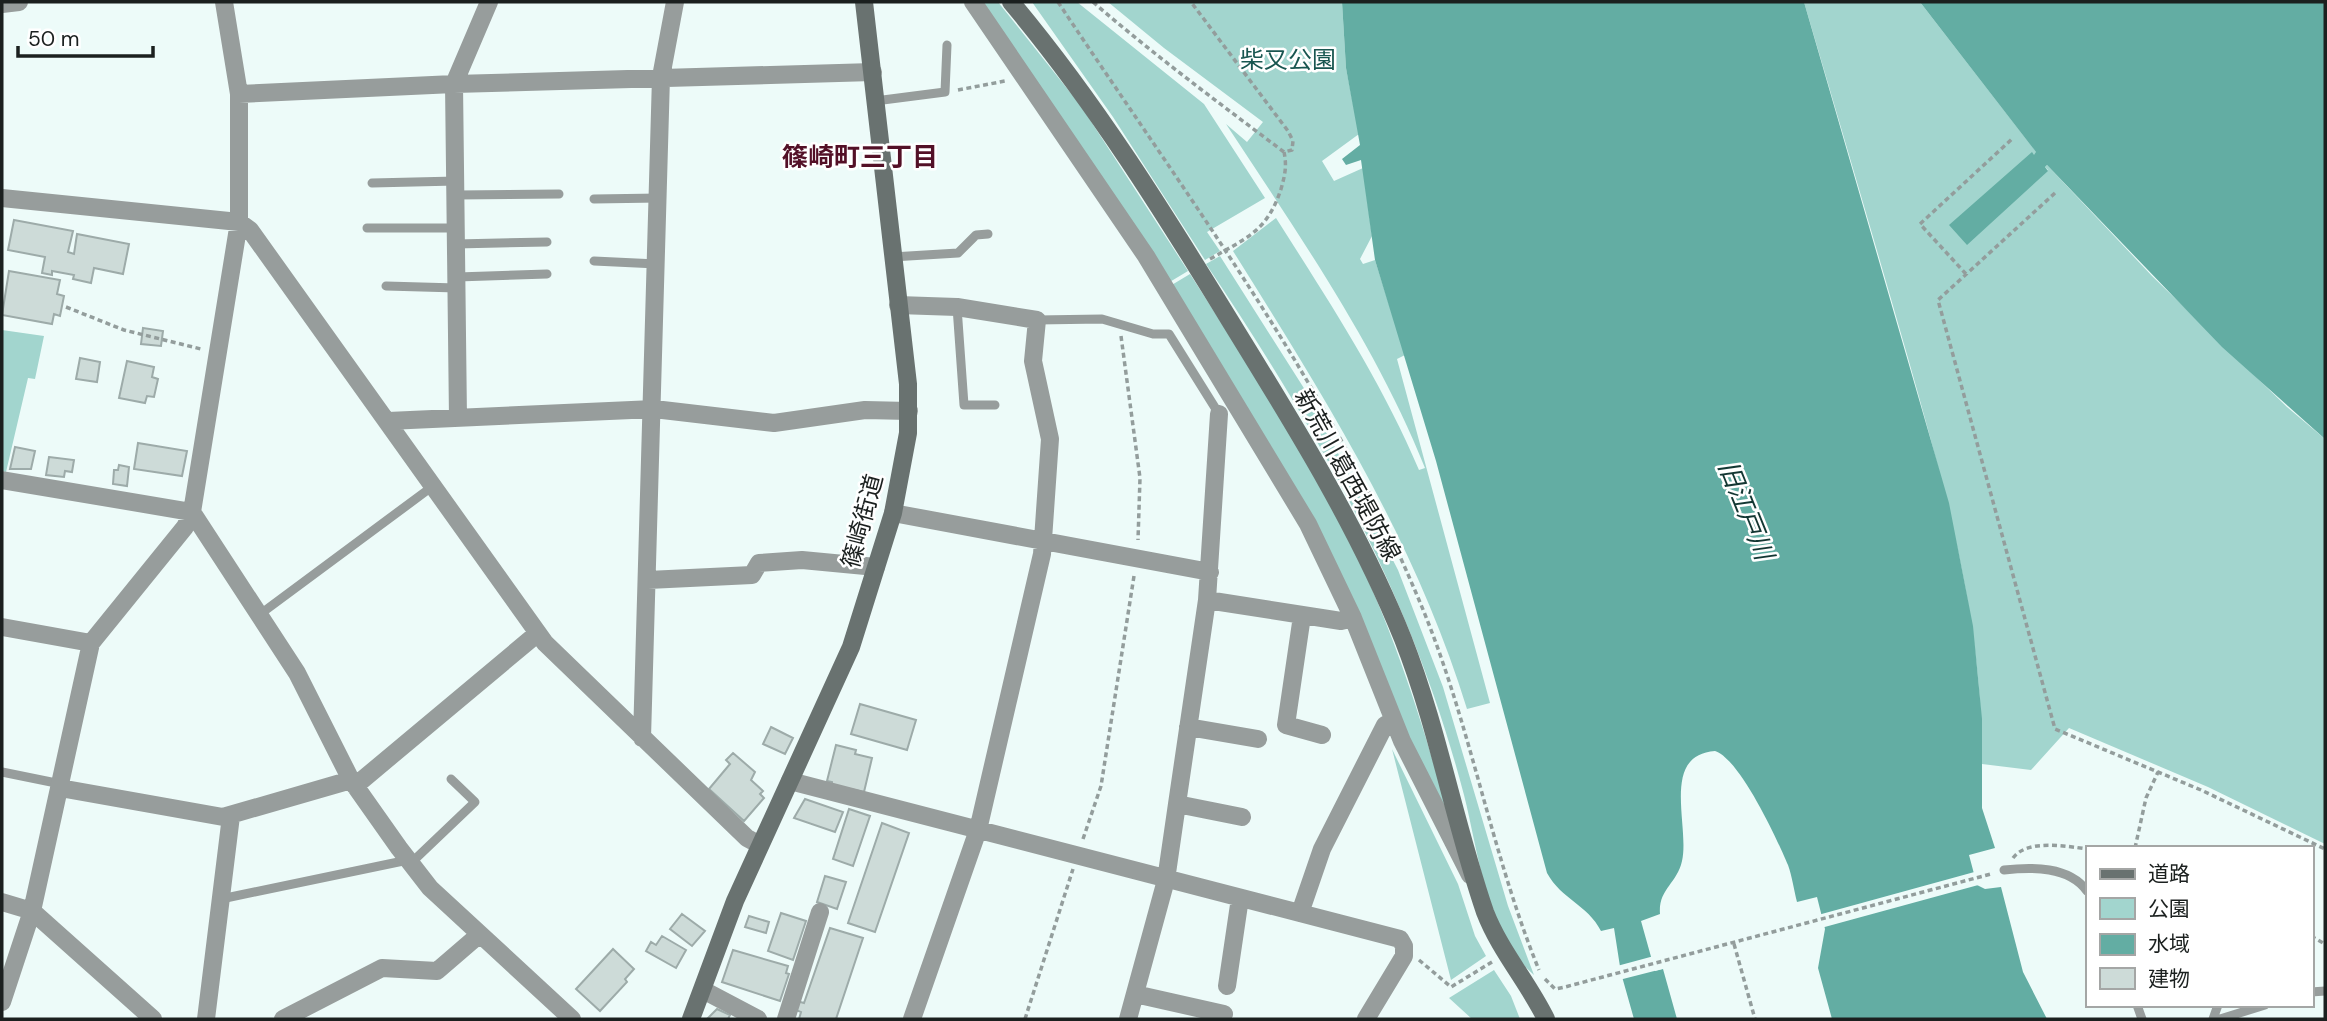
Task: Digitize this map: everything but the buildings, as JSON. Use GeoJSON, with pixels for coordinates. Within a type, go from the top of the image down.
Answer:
{"type":"FeatureCollection","features":[{"type":"Feature","properties":{"kind":"main road","name":"篠崎街道"},"geometry":{"type":"LineString","coordinates":[[691,1019],[735,901],[844,665],[893,513],[908,433],[909,411],[864,2]]}},
{"type":"Feature","properties":{"kind":"main road","name":"新荒川葛西堤防線"},"geometry":{"type":"LineString","coordinates":[[1011,2],[1083,93],[1197,267],[1353,526],[1403,640],[1422,692],[1475,884],[1493,933],[1530,987],[1546,1019]]}},
{"type":"Feature","properties":{"kind":"street"},"geometry":{"type":"LineString","coordinates":[[2,4],[19,2]]}},
{"type":"Feature","properties":{"kind":"street"},"geometry":{"type":"LineString","coordinates":[[2,1002],[32,911],[91,643],[185,527],[192,512],[239,222],[239,94],[224,2]]}},
{"type":"Feature","properties":{"kind":"street"},"geometry":{"type":"LineString","coordinates":[[458,418],[454,84],[489,2]]}},
{"type":"Feature","properties":{"kind":"street"},"geometry":{"type":"LineString","coordinates":[[642,738],[662,77],[675,2]]}},
{"type":"Feature","properties":{"kind":"street"},"geometry":{"type":"LineString","coordinates":[[972,2],[1169,292],[1308,524],[1353,618],[1393,720],[1448,837],[1475,884]]}},
{"type":"Feature","properties":{"kind":"street"},"geometry":{"type":"LineString","coordinates":[[239,94],[454,84],[873,72]]}},
{"type":"Feature","properties":{"kind":"street"},"geometry":{"type":"LineString","coordinates":[[2,198],[239,222],[250,230],[538,633],[642,738],[747,838],[760,845]]}},
{"type":"Feature","properties":{"kind":"street"},"geometry":{"type":"LineString","coordinates":[[898,305],[957,307],[1037,320],[1033,361],[1049,439],[1043,542],[978,830],[912,1019]]}},
{"type":"Feature","properties":{"kind":"street"},"geometry":{"type":"LineString","coordinates":[[388,421],[654,408],[774,424],[865,410],[909,411]]}},
{"type":"Feature","properties":{"kind":"street"},"geometry":{"type":"LineString","coordinates":[[1128,1019],[1166,880],[1207,600],[1219,414]]}},
{"type":"Feature","properties":{"kind":"street"},"geometry":{"type":"LineString","coordinates":[[2,480],[192,512],[257,616],[297,673],[353,783],[410,862],[430,888],[572,1019]]}},
{"type":"Feature","properties":{"kind":"street"},"geometry":{"type":"LineString","coordinates":[[893,513],[1210,572]]}},
{"type":"Feature","properties":{"kind":"street"},"geometry":{"type":"LineString","coordinates":[[648,580],[752,575],[760,563],[781,561],[876,567]]}},
{"type":"Feature","properties":{"kind":"street"},"geometry":{"type":"LineString","coordinates":[[1207,600],[1341,621],[1353,618]]}},
{"type":"Feature","properties":{"kind":"street"},"geometry":{"type":"LineString","coordinates":[[1302,616],[1286,725],[1322,735]]}},
{"type":"Feature","properties":{"kind":"street"},"geometry":{"type":"LineString","coordinates":[[2,627],[91,643]]}},
{"type":"Feature","properties":{"kind":"street"},"geometry":{"type":"LineString","coordinates":[[61,786],[231,816],[353,783],[538,633]]}},
{"type":"Feature","properties":{"kind":"street"},"geometry":{"type":"LineString","coordinates":[[1300,914],[1322,849],[1385,725],[1393,720]]}},
{"type":"Feature","properties":{"kind":"street"},"geometry":{"type":"LineString","coordinates":[[1188,727],[1258,739]]}},
{"type":"Feature","properties":{"kind":"street"},"geometry":{"type":"LineString","coordinates":[[790,781],[1077,854],[1403,942],[1404,956],[1366,1019]]}},
{"type":"Feature","properties":{"kind":"street"},"geometry":{"type":"LineString","coordinates":[[1177,804],[1242,817]]}},
{"type":"Feature","properties":{"kind":"street"},"geometry":{"type":"LineString","coordinates":[[206,1019],[231,816]]}},
{"type":"Feature","properties":{"kind":"street"},"geometry":{"type":"LineString","coordinates":[[1227,986],[1240,898]]}},
{"type":"Feature","properties":{"kind":"street"},"geometry":{"type":"LineString","coordinates":[[2,902],[32,911],[153,1019]]}},
{"type":"Feature","properties":{"kind":"street"},"geometry":{"type":"LineString","coordinates":[[786,1019],[820,912]]}},
{"type":"Feature","properties":{"kind":"street"},"geometry":{"type":"LineString","coordinates":[[283,1019],[382,968],[437,971],[480,934]]}},
{"type":"Feature","properties":{"kind":"street"},"geometry":{"type":"LineString","coordinates":[[703,990],[758,1019]]}},
{"type":"Feature","properties":{"kind":"street"},"geometry":{"type":"LineString","coordinates":[[1135,994],[1224,1014]]}},
{"type":"Feature","properties":{"kind":"lane"},"geometry":{"type":"LineString","coordinates":[[875,101],[945,92],[947,45]]}},
{"type":"Feature","properties":{"kind":"lane"},"geometry":{"type":"LineString","coordinates":[[372,183],[559,194]]}},
{"type":"Feature","properties":{"kind":"lane"},"geometry":{"type":"LineString","coordinates":[[594,199],[659,198]]}},
{"type":"Feature","properties":{"kind":"lane"},"geometry":{"type":"LineString","coordinates":[[368,228],[547,242]]}},
{"type":"Feature","properties":{"kind":"lane"},"geometry":{"type":"LineString","coordinates":[[892,257],[958,253],[976,234],[988,234]]}},
{"type":"Feature","properties":{"kind":"lane"},"geometry":{"type":"LineString","coordinates":[[594,261],[657,264]]}},
{"type":"Feature","properties":{"kind":"lane"},"geometry":{"type":"LineString","coordinates":[[386,286],[547,274]]}},
{"type":"Feature","properties":{"kind":"lane"},"geometry":{"type":"LineString","coordinates":[[957,307],[964,405],[995,405]]}},
{"type":"Feature","properties":{"kind":"lane"},"geometry":{"type":"LineString","coordinates":[[1037,320],[1102,318],[1153,334],[1169,334],[1219,414]]}},
{"type":"Feature","properties":{"kind":"lane"},"geometry":{"type":"LineString","coordinates":[[257,616],[434,486]]}},
{"type":"Feature","properties":{"kind":"lane"},"geometry":{"type":"LineString","coordinates":[[2,772],[61,786]]}},
{"type":"Feature","properties":{"kind":"lane"},"geometry":{"type":"LineString","coordinates":[[221,899],[410,862],[475,802],[451,779]]}},
{"type":"Feature","properties":{"kind":"lane"},"geometry":{"type":"LineString","coordinates":[[2004,870],[2032,868],[2063,873],[2074,876],[2086,890]]}},
{"type":"Feature","properties":{"kind":"lane"},"geometry":{"type":"LineString","coordinates":[[2220,1019],[2259,1007]]}},
{"type":"Feature","properties":{"kind":"path"},"geometry":{"type":"LineString","coordinates":[[1093,2],[1150,51],[1284,152],[1286,173],[1272,216],[1251,234],[1219,254]]}},
{"type":"Feature","properties":{"kind":"path"},"geometry":{"type":"LineString","coordinates":[[1191,2],[1288,131],[1293,141],[1292,150],[1284,152]]}},
{"type":"Feature","properties":{"kind":"path"},"geometry":{"type":"LineString","coordinates":[[945,92],[1023,75]]}},
{"type":"Feature","properties":{"kind":"path"},"geometry":{"type":"LineString","coordinates":[[1966,274],[1920,224],[2012,139]]}},
{"type":"Feature","properties":{"kind":"path"},"geometry":{"type":"LineString","coordinates":[[2055,193],[1938,300],[2055,729],[2158,772],[2325,849]]}},
{"type":"Feature","properties":{"kind":"path"},"geometry":{"type":"LineString","coordinates":[[66,307],[124,330],[207,350]]}},
{"type":"Feature","properties":{"kind":"path"},"geometry":{"type":"LineString","coordinates":[[1025,1019],[1101,786],[1137,559],[1140,478],[1119,323]]}},
{"type":"Feature","properties":{"kind":"path"},"geometry":{"type":"LineString","coordinates":[[2135,846],[2146,798],[2158,772]]}},
{"type":"Feature","properties":{"kind":"path"},"geometry":{"type":"LineString","coordinates":[[1543,978],[1555,989],[1815,923],[1988,874]]}},
{"type":"Feature","properties":{"kind":"path"},"geometry":{"type":"LineString","coordinates":[[1734,944],[1755,1019]]}},
{"type":"Feature","properties":{"kind":"path"},"geometry":{"type":"LineString","coordinates":[[1415,957],[1451,987],[1494,961]]}},
{"type":"Feature","properties":{"kind":"green space"},"geometry":{"type":"Polygon","coordinates":[[[979,2],[998,2],[1081,106],[1188,271],[1168,283],[979,2]]]}},
{"type":"Feature","properties":{"kind":"green space"},"geometry":{"type":"Polygon","coordinates":[[[1032,2],[1077,2],[1204,104],[1265,198],[1207,232],[1220,251],[1205,260],[1113,117],[1032,2]]]}},
{"type":"Feature","properties":{"kind":"green space","name":"柴又公園"},"geometry":{"type":"Polygon","coordinates":[[[1108,2],[1342,2],[1346,68],[1359,134],[1322,161],[1334,181],[1363,168],[1372,236],[1360,259],[1363,264],[1375,260],[1405,355],[1397,359],[1490,703],[1467,709],[1422,587],[1395,529],[1334,417],[1233,251],[1276,218],[1371,372],[1419,470],[1425,468],[1405,422],[1359,334],[1308,249],[1226,124],[1247,142],[1263,122],[1108,2]]]}},
{"type":"Feature","properties":{"kind":"green space"},"geometry":{"type":"Polygon","coordinates":[[[1804,2],[1920,2],[2037,153],[1950,225],[2048,170],[2045,167],[2047,165],[2152,276],[2287,407],[2325,439],[2325,844],[2208,787],[2069,728],[2031,770],[1982,764],[1976,660],[1960,559],[1908,358],[1804,2]]]}},
{"type":"Feature","properties":{"kind":"green space"},"geometry":{"type":"Polygon","coordinates":[[[1220,256],[1307,393],[1398,570],[1443,687],[1508,906],[1534,975],[1518,958],[1495,916],[1443,722],[1390,584],[1324,454],[1248,327],[1206,264],[1220,256]]]}},
{"type":"Feature","properties":{"kind":"green space"},"geometry":{"type":"Polygon","coordinates":[[[1190,274],[1291,434],[1329,500],[1364,570],[1408,681],[1454,834],[1404,734],[1374,653],[1170,286],[1190,274]]]}},
{"type":"Feature","properties":{"kind":"green space"},"geometry":{"type":"Polygon","coordinates":[[[2,330],[44,336],[35,379],[28,378],[6,472],[2,471],[2,330]]]}},
{"type":"Feature","properties":{"kind":"green space"},"geometry":{"type":"Polygon","coordinates":[[[1392,749],[1458,884],[1475,936],[1486,956],[1451,980],[1392,749]]]}},
{"type":"Feature","properties":{"kind":"green space"},"geometry":{"type":"Polygon","coordinates":[[[1494,970],[1511,996],[1520,1019],[1472,1019],[1449,998],[1494,970]]]}},
{"type":"Feature","properties":{"kind":"water","name":"旧江戸川"},"geometry":{"type":"Polygon","coordinates":[[[1342,2],[1804,2],[1949,503],[1973,626],[1982,719],[1982,808],[1995,848],[1969,855],[1977,885],[1985,889],[2001,887],[2023,972],[2047,1019],[1832,1019],[1818,968],[1825,929],[1817,897],[1797,902],[1788,865],[1757,801],[1725,757],[1715,751],[1698,755],[1688,765],[1682,778],[1683,846],[1680,869],[1662,898],[1660,914],[1641,921],[1655,971],[1663,969],[1677,1019],[1634,1019],[1621,973],[1614,928],[1601,931],[1589,914],[1560,890],[1547,873],[1436,461],[1375,260],[1361,160],[1346,165],[1342,159],[1360,145],[1346,68],[1342,2]]]}},
{"type":"Feature","properties":{"kind":"water"},"geometry":{"type":"Polygon","coordinates":[[[1920,2],[2325,2],[2325,439],[2222,347],[2047,165],[2045,167],[2048,171],[1967,245],[1949,225],[2032,152],[2034,155],[2036,152],[1920,2]]]}},
{"type":"Feature","properties":{"kind":"pier"},"geometry":{"type":"Polygon","coordinates":[[[1978,871],[1982,884],[1821,928],[1818,915],[1978,871]]]}},
{"type":"Feature","properties":{"kind":"pier"},"geometry":{"type":"Polygon","coordinates":[[[1654,956],[1657,967],[1666,968],[1619,980],[1617,966],[1654,956]]]}},
{"type":"Feature","properties":{"kind":"district","name":"篠崎町三丁目"},"geometry":{"type":"Point","coordinates":[860,157]}}]}
